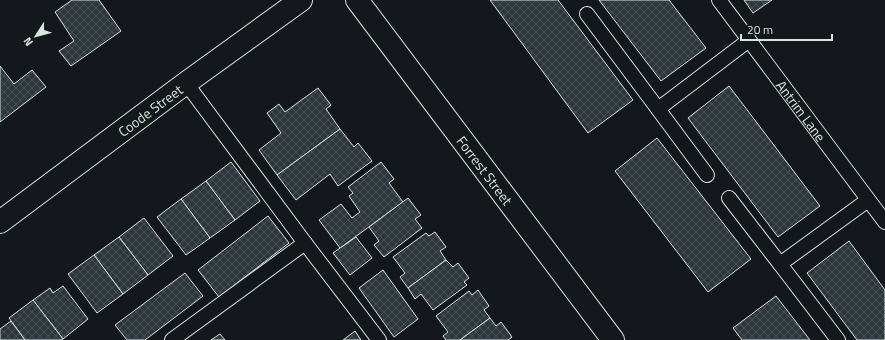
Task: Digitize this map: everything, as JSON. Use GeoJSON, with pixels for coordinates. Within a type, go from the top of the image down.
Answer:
{"type":"FeatureCollection","features":[{"type":"Feature","properties":{"kind":"street","name":"Coode Street"},"geometry":{"type":"LineString","coordinates":[[0,222],[186,82],[300,0]]}},
{"type":"Feature","properties":{"kind":"street","name":"Forrest Street"},"geometry":{"type":"LineString","coordinates":[[357,0],[613,340]]}},
{"type":"Feature","properties":{"kind":"lane","name":"Antrim Lane"},"geometry":{"type":"LineString","coordinates":[[719,0],[885,222]]}},
{"type":"Feature","properties":{"kind":"lane"},"geometry":{"type":"LineString","coordinates":[[587,14],[707,175]]}},
{"type":"Feature","properties":{"kind":"lane"},"geometry":{"type":"LineString","coordinates":[[658,109],[749,40]]}},
{"type":"Feature","properties":{"kind":"lane"},"geometry":{"type":"LineString","coordinates":[[186,82],[379,340]]}},
{"type":"Feature","properties":{"kind":"lane"},"geometry":{"type":"LineString","coordinates":[[729,198],[838,340]]}},
{"type":"Feature","properties":{"kind":"lane"},"geometry":{"type":"LineString","coordinates":[[780,264],[868,200]]}},
{"type":"Feature","properties":{"kind":"lane"},"geometry":{"type":"LineString","coordinates":[[172,340],[305,243]]}},
{"type":"Feature","properties":{"kind":"building"},"geometry":{"type":"Polygon","coordinates":[[[72,0],[99,0],[121,31],[71,66],[59,51],[74,41],[55,12],[72,0]]]}},
{"type":"Feature","properties":{"kind":"building"},"geometry":{"type":"Polygon","coordinates":[[[490,0],[558,0],[633,100],[588,133],[490,0]]]}},
{"type":"Feature","properties":{"kind":"building"},"geometry":{"type":"Polygon","coordinates":[[[599,0],[669,0],[706,48],[661,81],[599,0]]]}},
{"type":"Feature","properties":{"kind":"building"},"geometry":{"type":"Polygon","coordinates":[[[744,0],[772,0],[753,13],[744,0]]]}},
{"type":"Feature","properties":{"kind":"building"},"geometry":{"type":"Polygon","coordinates":[[[0,66],[14,84],[32,70],[46,87],[0,122],[0,66]]]}},
{"type":"Feature","properties":{"kind":"building"},"geometry":{"type":"Polygon","coordinates":[[[729,86],[820,206],[778,237],[688,118],[729,86]]]}},
{"type":"Feature","properties":{"kind":"building"},"geometry":{"type":"Polygon","coordinates":[[[318,88],[331,105],[326,109],[340,129],[277,175],[259,150],[281,133],[267,113],[279,104],[285,112],[318,88]]]}},
{"type":"Feature","properties":{"kind":"building"},"geometry":{"type":"Polygon","coordinates":[[[340,129],[354,147],[358,143],[372,161],[338,186],[330,174],[296,200],[277,175],[340,129]]]}},
{"type":"Feature","properties":{"kind":"building"},"geometry":{"type":"Polygon","coordinates":[[[657,138],[751,259],[708,292],[615,171],[657,138]]]}},
{"type":"Feature","properties":{"kind":"building"},"geometry":{"type":"Polygon","coordinates":[[[231,162],[260,201],[235,220],[206,181],[231,162]]]}},
{"type":"Feature","properties":{"kind":"building"},"geometry":{"type":"Polygon","coordinates":[[[381,162],[394,179],[389,183],[403,202],[340,248],[319,220],[341,204],[352,218],[360,212],[349,196],[353,193],[348,187],[381,162]]]}},
{"type":"Feature","properties":{"kind":"building"},"geometry":{"type":"Polygon","coordinates":[[[206,181],[235,220],[210,238],[181,199],[206,181]]]}},
{"type":"Feature","properties":{"kind":"building"},"geometry":{"type":"Polygon","coordinates":[[[408,198],[421,215],[415,219],[422,228],[384,257],[374,245],[379,241],[369,227],[408,198]]]}},
{"type":"Feature","properties":{"kind":"building"},"geometry":{"type":"Polygon","coordinates":[[[181,199],[210,238],[186,255],[157,217],[181,199]]]}},
{"type":"Feature","properties":{"kind":"building"},"geometry":{"type":"Polygon","coordinates":[[[268,216],[289,243],[219,297],[198,270],[268,216]]]}},
{"type":"Feature","properties":{"kind":"building"},"geometry":{"type":"Polygon","coordinates":[[[144,218],[173,256],[148,275],[119,237],[144,218]]]}},
{"type":"Feature","properties":{"kind":"building"},"geometry":{"type":"Polygon","coordinates":[[[435,232],[446,247],[440,251],[446,260],[408,288],[400,277],[405,273],[393,257],[426,233],[429,236],[435,232]]]}},
{"type":"Feature","properties":{"kind":"building"},"geometry":{"type":"Polygon","coordinates":[[[119,237],[148,275],[123,294],[94,255],[119,237]]]}},
{"type":"Feature","properties":{"kind":"building"},"geometry":{"type":"Polygon","coordinates":[[[356,237],[372,258],[350,275],[333,253],[356,237]]]}},
{"type":"Feature","properties":{"kind":"building"},"geometry":{"type":"Polygon","coordinates":[[[849,241],[885,290],[885,340],[857,340],[807,273],[849,241]]]}},
{"type":"Feature","properties":{"kind":"building"},"geometry":{"type":"Polygon","coordinates":[[[94,255],[123,294],[97,313],[68,274],[94,255]]]}},
{"type":"Feature","properties":{"kind":"building"},"geometry":{"type":"Polygon","coordinates":[[[446,260],[453,267],[458,263],[469,278],[464,282],[467,285],[433,310],[421,294],[415,299],[408,288],[446,260]]]}},
{"type":"Feature","properties":{"kind":"building"},"geometry":{"type":"Polygon","coordinates":[[[383,270],[418,319],[394,337],[359,288],[383,270]]]}},
{"type":"Feature","properties":{"kind":"building"},"geometry":{"type":"Polygon","coordinates":[[[185,273],[203,296],[145,340],[127,340],[115,325],[185,273]]]}},
{"type":"Feature","properties":{"kind":"building"},"geometry":{"type":"Polygon","coordinates":[[[63,286],[88,319],[63,339],[33,300],[50,288],[53,293],[63,286]]]}},
{"type":"Feature","properties":{"kind":"building"},"geometry":{"type":"Polygon","coordinates":[[[478,290],[489,306],[484,310],[490,318],[460,340],[446,340],[443,336],[448,332],[436,316],[469,291],[472,295],[478,290]]]}},
{"type":"Feature","properties":{"kind":"building"},"geometry":{"type":"Polygon","coordinates":[[[776,296],[810,340],[742,340],[733,328],[776,296]]]}},
{"type":"Feature","properties":{"kind":"building"},"geometry":{"type":"Polygon","coordinates":[[[33,300],[63,339],[25,340],[9,318],[33,300]]]}},
{"type":"Feature","properties":{"kind":"building"},"geometry":{"type":"Polygon","coordinates":[[[490,318],[496,326],[501,322],[512,337],[508,340],[460,340],[490,318]]]}},
{"type":"Feature","properties":{"kind":"building"},"geometry":{"type":"Polygon","coordinates":[[[11,321],[25,340],[0,340],[0,329],[11,321]]]}},
{"type":"Feature","properties":{"kind":"building"},"geometry":{"type":"Polygon","coordinates":[[[355,331],[361,340],[343,340],[355,331]]]}},
{"type":"Feature","properties":{"kind":"building"},"geometry":{"type":"Polygon","coordinates":[[[220,334],[225,340],[211,340],[220,334]]]}}]}
